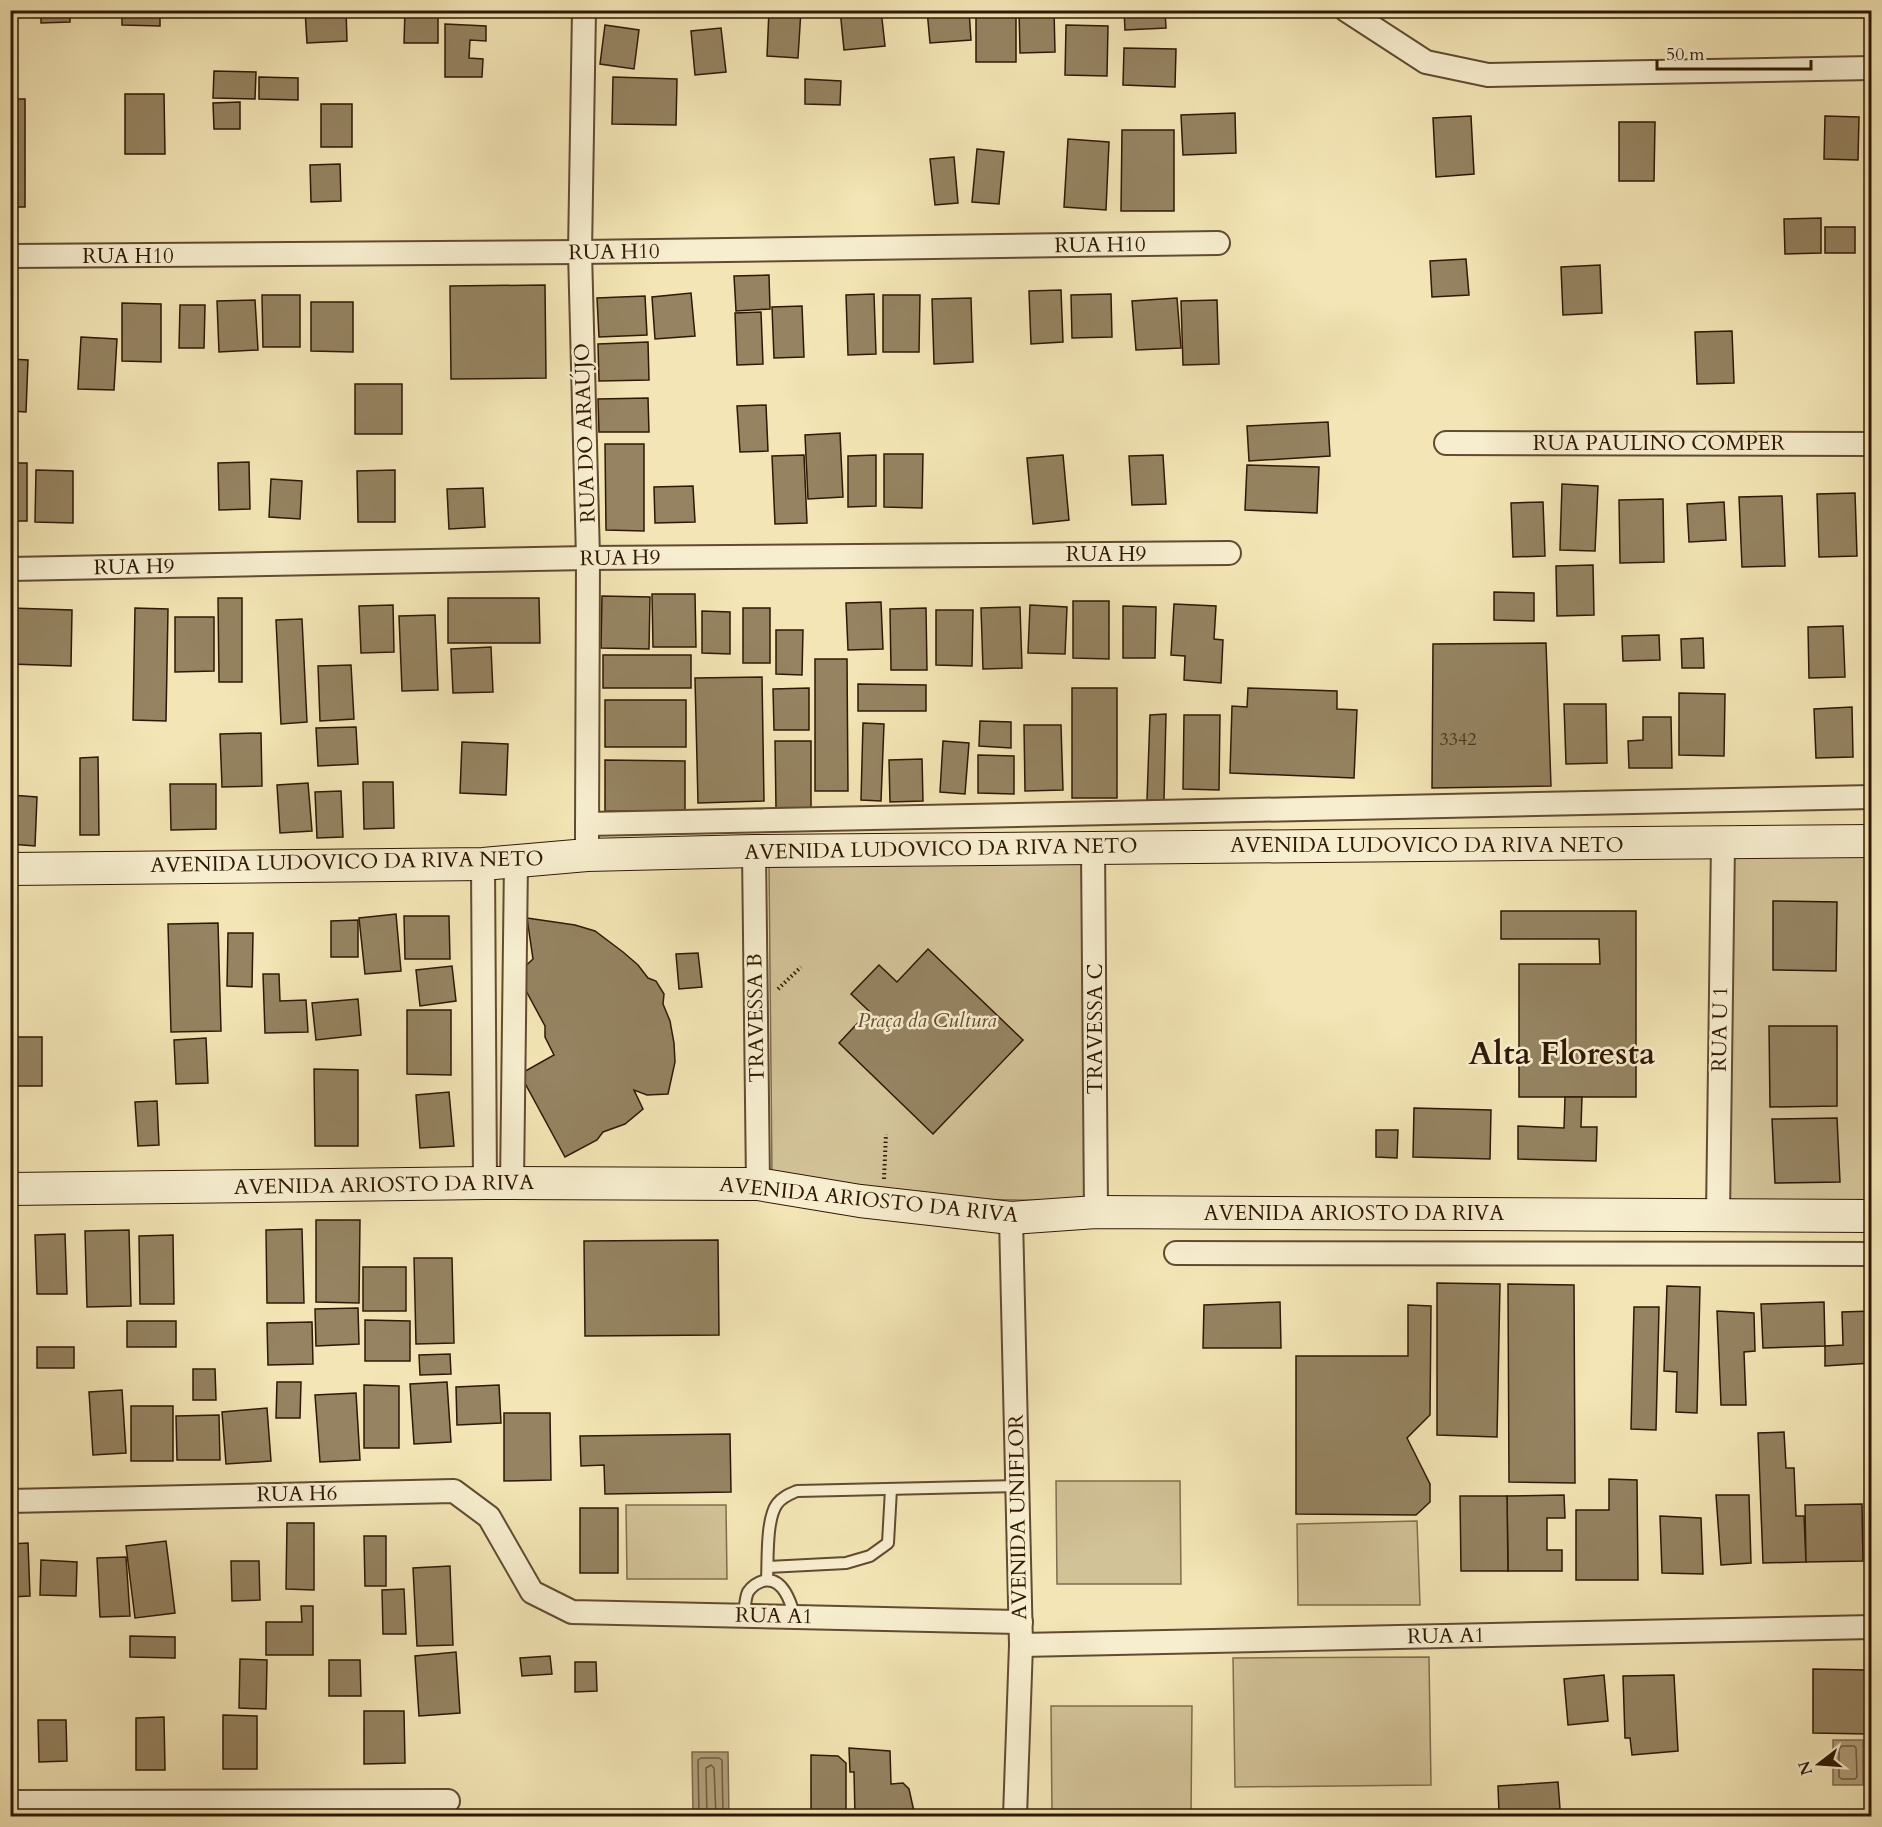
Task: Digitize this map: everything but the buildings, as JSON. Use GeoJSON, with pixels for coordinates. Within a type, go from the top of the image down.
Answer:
{"type":"FeatureCollection","features":[{"type":"Feature","properties":{"kind":"street","name":"RUA DO ARAÚJO"},"geometry":{"type":"LineString","coordinates":[[584,10],[580,252],[588,558],[588,855]]}},
{"type":"Feature","properties":{"kind":"street"},"geometry":{"type":"LineString","coordinates":[[1346,10],[1426,62],[1488,75],[1872,68]]}},
{"type":"Feature","properties":{"kind":"street","name":"RUA H10"},"geometry":{"type":"LineString","coordinates":[[10,256],[580,252],[1218,243]]}},
{"type":"Feature","properties":{"kind":"street","name":"RUA PAULINO COMPER"},"geometry":{"type":"LineString","coordinates":[[1446,443],[1872,444]]}},
{"type":"Feature","properties":{"kind":"street","name":"RUA H9"},"geometry":{"type":"LineString","coordinates":[[10,569],[588,558],[1229,553]]}},
{"type":"Feature","properties":{"kind":"street"},"geometry":{"type":"LineString","coordinates":[[588,824],[1872,797]]}},
{"type":"Feature","properties":{"kind":"street","name":"AVENIDA LUDOVICO DA RIVA NETO"},"geometry":{"type":"LineString","coordinates":[[10,868],[483,864],[588,855],[754,851],[1872,841]]}},
{"type":"Feature","properties":{"kind":"street","name":"RUA U 1"},"geometry":{"type":"LineString","coordinates":[[1718,1215],[1722,843]]}},
{"type":"Feature","properties":{"kind":"street","name":"TRAVESSA C"},"geometry":{"type":"LineString","coordinates":[[1094,847],[1096,1212]]}},
{"type":"Feature","properties":{"kind":"street","name":"TRAVESSA B"},"geometry":{"type":"LineString","coordinates":[[754,851],[758,1184]]}},
{"type":"Feature","properties":{"kind":"street"},"geometry":{"type":"LineString","coordinates":[[499,1184],[514,1041],[516,861]]}},
{"type":"Feature","properties":{"kind":"street"},"geometry":{"type":"LineString","coordinates":[[483,864],[484,1040],[499,1184]]}},
{"type":"Feature","properties":{"kind":"street"},"geometry":{"type":"LineString","coordinates":[[484,1040],[514,1041]]}},
{"type":"Feature","properties":{"kind":"street","name":"AVENIDA ARIOSTO DA RIVA"},"geometry":{"type":"LineString","coordinates":[[10,1189],[758,1184],[881,1204],[1011,1218],[1096,1212],[1872,1216]]}},
{"type":"Feature","properties":{"kind":"street","name":"AVENIDA UNIFLOR"},"geometry":{"type":"LineString","coordinates":[[1011,1218],[1021,1622],[1015,1816]]}},
{"type":"Feature","properties":{"kind":"street"},"geometry":{"type":"LineString","coordinates":[[1176,1253],[1872,1254]]}},
{"type":"Feature","properties":{"kind":"street","name":"RUA H6"},"geometry":{"type":"LineString","coordinates":[[10,1501],[454,1491],[489,1517],[532,1592]]}},
{"type":"Feature","properties":{"kind":"street","name":"RUA A1"},"geometry":{"type":"LineString","coordinates":[[532,1592],[572,1612],[1021,1622]]}},
{"type":"Feature","properties":{"kind":"street","name":"RUA A1"},"geometry":{"type":"LineString","coordinates":[[1021,1645],[1872,1627]]}},
{"type":"Feature","properties":{"kind":"street"},"geometry":{"type":"LineString","coordinates":[[10,1802],[448,1801]]}},
{"type":"Feature","properties":{"kind":"lane"},"geometry":{"type":"LineString","coordinates":[[767,1580],[771,1519],[777,1504],[786,1496],[797,1491],[1017,1486]]}},
{"type":"Feature","properties":{"kind":"lane"},"geometry":{"type":"LineString","coordinates":[[768,1567],[846,1563],[870,1556],[888,1543],[891,1489]]}},
{"type":"Feature","properties":{"kind":"lane"},"geometry":{"type":"LineString","coordinates":[[744,1616],[747,1594],[755,1584],[767,1580],[779,1584],[789,1598],[795,1617]]}},
{"type":"Feature","properties":{"kind":"path"},"geometry":{"type":"LineString","coordinates":[[756,991],[774,993],[801,967]]}},
{"type":"Feature","properties":{"kind":"path"},"geometry":{"type":"LineString","coordinates":[[881,1204],[886,1134]]}},
{"type":"Feature","properties":{"kind":"green space"},"geometry":{"type":"Polygon","coordinates":[[[1731,850],[1871,851],[1871,1207],[1726,1208],[1731,850]]]}},
{"type":"Feature","properties":{"kind":"green space","name":"Praça da Cultura"},"geometry":{"type":"Polygon","coordinates":[[[1081,854],[1088,1201],[953,1199],[772,1174],[769,867],[1081,854]]]}},
{"type":"Feature","properties":{"kind":"green space"},"geometry":{"type":"Polygon","coordinates":[[[1056,1481],[1180,1481],[1181,1584],[1057,1584],[1056,1481]]]}},
{"type":"Feature","properties":{"kind":"green space"},"geometry":{"type":"Polygon","coordinates":[[[626,1505],[726,1505],[727,1579],[627,1579],[626,1505]]]}},
{"type":"Feature","properties":{"kind":"green space"},"geometry":{"type":"Polygon","coordinates":[[[1417,1521],[1420,1605],[1298,1605],[1297,1524],[1417,1521]]]}},
{"type":"Feature","properties":{"kind":"green space"},"geometry":{"type":"Polygon","coordinates":[[[1429,1657],[1431,1785],[1235,1787],[1233,1658],[1429,1657]]]}},
{"type":"Feature","properties":{"kind":"green space"},"geometry":{"type":"Polygon","coordinates":[[[1051,1706],[1192,1706],[1191,1816],[1052,1816],[1051,1706]]]}},
{"type":"Feature","properties":{"kind":"water"},"geometry":{"type":"Polygon","coordinates":[[[1833,1740],[1863,1740],[1863,1785],[1833,1785],[1833,1740]]]}},
{"type":"Feature","properties":{"kind":"water"},"geometry":{"type":"Polygon","coordinates":[[[692,1752],[728,1752],[729,1816],[693,1816],[692,1752]]]}},
{"type":"Feature","properties":{"kind":"district","name":"Alta Floresta"},"geometry":{"type":"Point","coordinates":[1562,1053]}}]}
